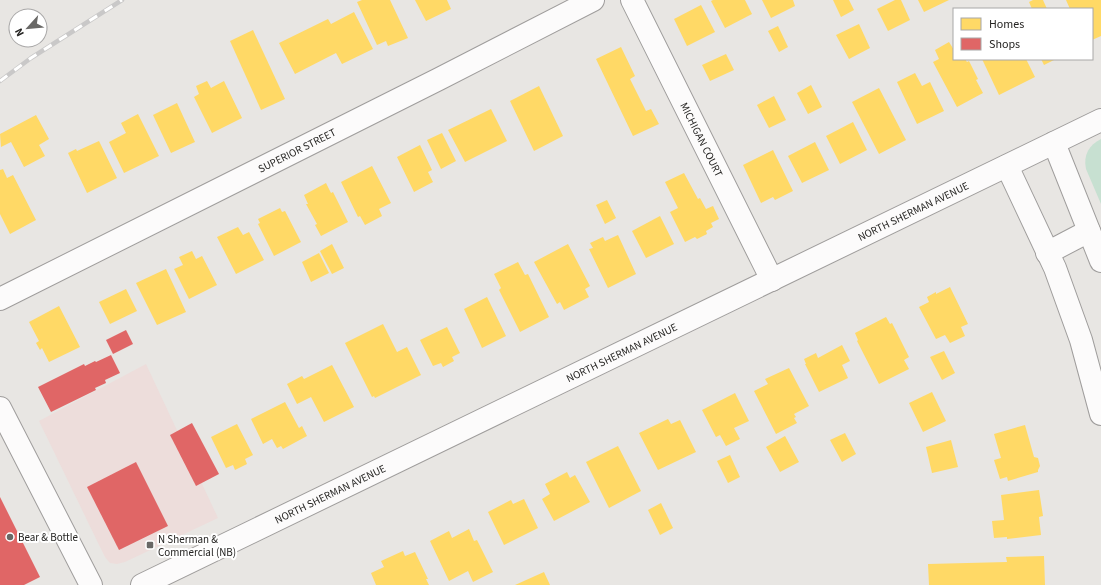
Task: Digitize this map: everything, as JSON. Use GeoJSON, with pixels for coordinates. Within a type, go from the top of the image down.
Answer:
{"type":"FeatureCollection","features":[{"type":"Feature","properties":{"kind":"street","name":"SUPERIOR STREET"},"geometry":{"type":"LineString","coordinates":[[0,299],[439,79],[593,0]]}},
{"type":"Feature","properties":{"kind":"street","name":"MICHIGAN COURT"},"geometry":{"type":"LineString","coordinates":[[632,0],[772,280]]}},
{"type":"Feature","properties":{"kind":"street","name":"NORTH SHERMAN AVENUE"},"geometry":{"type":"LineString","coordinates":[[142,585],[1101,120]]}},
{"type":"Feature","properties":{"kind":"street"},"geometry":{"type":"LineString","coordinates":[[1054,143],[1101,261]]}},
{"type":"Feature","properties":{"kind":"street"},"geometry":{"type":"LineString","coordinates":[[1007,166],[1054,268],[1081,340],[1101,414]]}},
{"type":"Feature","properties":{"kind":"street"},"geometry":{"type":"LineString","coordinates":[[1047,253],[1090,231]]}},
{"type":"Feature","properties":{"kind":"street"},"geometry":{"type":"LineString","coordinates":[[0,408],[91,585]]}},
{"type":"Feature","properties":{"kind":"shaded area"},"geometry":{"type":"Polygon","coordinates":[[[146,364],[218,518],[125,562],[117,564],[110,563],[100,547],[39,421],[146,364]]]}},
{"type":"Feature","properties":{"kind":"green space"},"geometry":{"type":"Polygon","coordinates":[[[1101,139],[1101,204],[1086,169],[1085,159],[1090,147],[1101,139]]]}},
{"type":"Feature","properties":{"kind":"building: Homes"},"geometry":{"type":"Polygon","coordinates":[[[362,0],[390,0],[408,38],[388,46],[386,41],[377,45],[357,2],[362,0]]]}},
{"type":"Feature","properties":{"kind":"building: Homes"},"geometry":{"type":"Polygon","coordinates":[[[415,0],[447,0],[451,9],[426,21],[415,0]]]}},
{"type":"Feature","properties":{"kind":"building: Homes"},"geometry":{"type":"Polygon","coordinates":[[[745,0],[752,14],[725,28],[711,1],[745,0]]]}},
{"type":"Feature","properties":{"kind":"building: Homes"},"geometry":{"type":"Polygon","coordinates":[[[762,0],[793,0],[795,6],[771,18],[762,0]]]}},
{"type":"Feature","properties":{"kind":"building: Homes"},"geometry":{"type":"Polygon","coordinates":[[[833,0],[849,0],[854,10],[841,17],[833,0]]]}},
{"type":"Feature","properties":{"kind":"building: Homes"},"geometry":{"type":"Polygon","coordinates":[[[895,0],[901,0],[910,20],[888,31],[877,9],[895,0]]]}},
{"type":"Feature","properties":{"kind":"building: Homes"},"geometry":{"type":"Polygon","coordinates":[[[918,0],[949,0],[924,12],[918,0]]]}},
{"type":"Feature","properties":{"kind":"building: Homes"},"geometry":{"type":"Polygon","coordinates":[[[1033,0],[1043,0],[1047,8],[1032,8],[1029,2],[1033,0]]]}},
{"type":"Feature","properties":{"kind":"building: Homes"},"geometry":{"type":"Polygon","coordinates":[[[1066,0],[1101,0],[1101,36],[1093,40],[1093,8],[1070,8],[1066,0]]]}},
{"type":"Feature","properties":{"kind":"building: Homes"},"geometry":{"type":"Polygon","coordinates":[[[701,5],[715,32],[687,46],[674,19],[701,5]]]}},
{"type":"Feature","properties":{"kind":"building: Homes"},"geometry":{"type":"Polygon","coordinates":[[[354,12],[373,49],[342,64],[336,53],[295,74],[279,43],[328,19],[331,24],[354,12]]]}},
{"type":"Feature","properties":{"kind":"building: Homes"},"geometry":{"type":"Polygon","coordinates":[[[859,24],[870,48],[849,59],[836,35],[859,24]]]}},
{"type":"Feature","properties":{"kind":"building: Homes"},"geometry":{"type":"Polygon","coordinates":[[[778,26],[788,47],[779,52],[768,31],[778,26]]]}},
{"type":"Feature","properties":{"kind":"building: Homes"},"geometry":{"type":"Polygon","coordinates":[[[253,30],[285,99],[261,110],[230,41],[253,30]]]}},
{"type":"Feature","properties":{"kind":"building: Homes"},"geometry":{"type":"Polygon","coordinates":[[[949,42],[953,48],[953,60],[969,61],[978,79],[976,80],[983,93],[957,107],[933,62],[939,59],[935,50],[949,42]]]}},
{"type":"Feature","properties":{"kind":"building: Homes"},"geometry":{"type":"Polygon","coordinates":[[[621,47],[635,76],[630,79],[646,111],[651,109],[659,124],[633,136],[596,59],[621,47]]]}},
{"type":"Feature","properties":{"kind":"building: Homes"},"geometry":{"type":"Polygon","coordinates":[[[726,54],[734,70],[710,81],[702,65],[726,54]]]}},
{"type":"Feature","properties":{"kind":"building: Homes"},"geometry":{"type":"Polygon","coordinates":[[[982,60],[1026,60],[1035,77],[999,95],[982,60]]]}},
{"type":"Feature","properties":{"kind":"building: Homes"},"geometry":{"type":"Polygon","coordinates":[[[1042,60],[1054,60],[1044,65],[1042,60]]]}},
{"type":"Feature","properties":{"kind":"building: Homes"},"geometry":{"type":"Polygon","coordinates":[[[915,73],[922,86],[930,82],[944,111],[917,124],[897,82],[915,73]]]}},
{"type":"Feature","properties":{"kind":"building: Homes"},"geometry":{"type":"Polygon","coordinates":[[[207,81],[211,88],[224,81],[242,118],[212,133],[194,97],[199,94],[196,86],[207,81]]]}},
{"type":"Feature","properties":{"kind":"building: Homes"},"geometry":{"type":"Polygon","coordinates":[[[811,85],[822,107],[808,114],[797,93],[811,85]]]}},
{"type":"Feature","properties":{"kind":"building: Homes"},"geometry":{"type":"Polygon","coordinates":[[[539,86],[563,136],[534,151],[510,101],[539,86]]]}},
{"type":"Feature","properties":{"kind":"building: Homes"},"geometry":{"type":"Polygon","coordinates":[[[879,88],[906,140],[879,154],[852,102],[879,88]]]}},
{"type":"Feature","properties":{"kind":"building: Homes"},"geometry":{"type":"Polygon","coordinates":[[[774,96],[786,120],[769,128],[757,105],[774,96]]]}},
{"type":"Feature","properties":{"kind":"building: Homes"},"geometry":{"type":"Polygon","coordinates":[[[177,103],[195,142],[171,153],[153,115],[177,103]]]}},
{"type":"Feature","properties":{"kind":"building: Homes"},"geometry":{"type":"Polygon","coordinates":[[[491,109],[507,141],[465,162],[448,130],[491,109]]]}},
{"type":"Feature","properties":{"kind":"building: Homes"},"geometry":{"type":"Polygon","coordinates":[[[138,114],[159,156],[124,173],[109,142],[126,133],[121,123],[138,114]]]}},
{"type":"Feature","properties":{"kind":"building: Homes"},"geometry":{"type":"Polygon","coordinates":[[[36,115],[49,139],[39,145],[45,156],[24,167],[11,142],[1,147],[0,134],[36,115]]]}},
{"type":"Feature","properties":{"kind":"building: Homes"},"geometry":{"type":"Polygon","coordinates":[[[853,122],[867,150],[840,164],[826,136],[853,122]]]}},
{"type":"Feature","properties":{"kind":"building: Homes"},"geometry":{"type":"Polygon","coordinates":[[[442,133],[456,161],[441,169],[427,140],[442,133]]]}},
{"type":"Feature","properties":{"kind":"building: Homes"},"geometry":{"type":"Polygon","coordinates":[[[99,141],[117,178],[87,193],[68,153],[76,149],[77,151],[99,141]]]}},
{"type":"Feature","properties":{"kind":"building: Homes"},"geometry":{"type":"Polygon","coordinates":[[[815,142],[829,170],[802,183],[788,156],[815,142]]]}},
{"type":"Feature","properties":{"kind":"building: Homes"},"geometry":{"type":"Polygon","coordinates":[[[420,145],[432,170],[428,172],[433,182],[414,192],[397,157],[420,145]]]}},
{"type":"Feature","properties":{"kind":"building: Homes"},"geometry":{"type":"Polygon","coordinates":[[[773,150],[793,191],[775,200],[773,197],[761,203],[743,165],[773,150]]]}},
{"type":"Feature","properties":{"kind":"building: Homes"},"geometry":{"type":"Polygon","coordinates":[[[372,166],[391,203],[379,209],[382,216],[365,225],[360,216],[358,217],[341,182],[372,166]]]}},
{"type":"Feature","properties":{"kind":"building: Homes"},"geometry":{"type":"Polygon","coordinates":[[[3,169],[7,178],[13,175],[36,220],[10,234],[0,214],[0,170],[3,169]]]}},
{"type":"Feature","properties":{"kind":"building: Homes"},"geometry":{"type":"Polygon","coordinates":[[[684,173],[698,199],[700,198],[706,209],[713,206],[719,219],[711,223],[713,227],[706,231],[707,234],[697,239],[695,237],[685,242],[670,212],[678,208],[665,182],[684,173]]]}},
{"type":"Feature","properties":{"kind":"building: Homes"},"geometry":{"type":"Polygon","coordinates":[[[326,183],[331,193],[333,192],[348,222],[321,236],[315,225],[317,224],[306,204],[308,204],[304,195],[326,183]]]}},
{"type":"Feature","properties":{"kind":"building: Homes"},"geometry":{"type":"Polygon","coordinates":[[[607,200],[616,218],[605,224],[596,205],[607,200]]]}},
{"type":"Feature","properties":{"kind":"building: Homes"},"geometry":{"type":"Polygon","coordinates":[[[280,208],[282,212],[285,211],[301,242],[274,256],[258,224],[260,223],[258,219],[280,208]]]}},
{"type":"Feature","properties":{"kind":"building: Homes"},"geometry":{"type":"Polygon","coordinates":[[[660,216],[674,244],[646,258],[632,231],[660,216]]]}},
{"type":"Feature","properties":{"kind":"building: Homes"},"geometry":{"type":"Polygon","coordinates":[[[238,227],[243,235],[249,232],[264,260],[236,274],[217,237],[238,227]]]}},
{"type":"Feature","properties":{"kind":"building: Homes"},"geometry":{"type":"Polygon","coordinates":[[[618,235],[636,274],[608,288],[589,249],[593,248],[590,243],[603,237],[605,241],[618,235]]]}},
{"type":"Feature","properties":{"kind":"building: Homes"},"geometry":{"type":"Polygon","coordinates":[[[332,244],[344,268],[332,274],[320,251],[332,244]]]}},
{"type":"Feature","properties":{"kind":"building: Homes"},"geometry":{"type":"Polygon","coordinates":[[[568,244],[590,286],[585,289],[589,297],[564,310],[560,302],[557,304],[534,262],[568,244]]]}},
{"type":"Feature","properties":{"kind":"building: Homes"},"geometry":{"type":"Polygon","coordinates":[[[192,251],[196,259],[202,256],[217,285],[189,299],[174,269],[183,265],[179,257],[192,251]]]}},
{"type":"Feature","properties":{"kind":"building: Homes"},"geometry":{"type":"Polygon","coordinates":[[[319,253],[329,273],[311,282],[302,262],[319,253]]]}},
{"type":"Feature","properties":{"kind":"building: Homes"},"geometry":{"type":"Polygon","coordinates":[[[518,262],[525,275],[528,274],[549,317],[520,332],[499,290],[501,288],[494,274],[518,262]]]}},
{"type":"Feature","properties":{"kind":"building: Homes"},"geometry":{"type":"Polygon","coordinates":[[[166,269],[186,312],[157,325],[136,283],[166,269]]]}},
{"type":"Feature","properties":{"kind":"building: Homes"},"geometry":{"type":"Polygon","coordinates":[[[950,287],[968,324],[961,327],[965,336],[950,343],[945,335],[936,339],[919,307],[929,302],[927,297],[950,287]]]}},
{"type":"Feature","properties":{"kind":"building: Homes"},"geometry":{"type":"Polygon","coordinates":[[[126,289],[137,311],[110,324],[99,302],[126,289]]]}},
{"type":"Feature","properties":{"kind":"building: Homes"},"geometry":{"type":"Polygon","coordinates":[[[487,297],[506,336],[482,348],[464,309],[487,297]]]}},
{"type":"Feature","properties":{"kind":"building: Homes"},"geometry":{"type":"Polygon","coordinates":[[[59,306],[80,347],[49,362],[42,348],[40,350],[36,343],[39,341],[29,322],[59,306]]]}},
{"type":"Feature","properties":{"kind":"building: Homes"},"geometry":{"type":"Polygon","coordinates":[[[886,317],[890,324],[892,323],[909,357],[904,360],[909,369],[879,384],[857,341],[858,340],[855,333],[886,317]]]}},
{"type":"Feature","properties":{"kind":"building: Homes"},"geometry":{"type":"Polygon","coordinates":[[[383,324],[397,352],[407,347],[421,375],[375,398],[374,396],[372,397],[345,343],[383,324]]]}},
{"type":"Feature","properties":{"kind":"building: Homes"},"geometry":{"type":"Polygon","coordinates":[[[447,327],[460,353],[452,357],[454,361],[443,367],[441,363],[433,366],[420,340],[447,327]]]}},
{"type":"Feature","properties":{"kind":"building: Homes"},"geometry":{"type":"Polygon","coordinates":[[[842,345],[850,361],[842,365],[848,378],[819,392],[804,359],[816,353],[818,358],[842,345]]]}},
{"type":"Feature","properties":{"kind":"building: Homes"},"geometry":{"type":"Polygon","coordinates":[[[944,351],[955,373],[942,380],[930,357],[944,351]]]}},
{"type":"Feature","properties":{"kind":"building: Homes"},"geometry":{"type":"Polygon","coordinates":[[[332,365],[354,407],[324,422],[311,397],[297,404],[287,384],[302,376],[304,379],[332,365]]]}},
{"type":"Feature","properties":{"kind":"building: Homes"},"geometry":{"type":"Polygon","coordinates":[[[789,368],[809,406],[794,414],[796,417],[794,418],[797,423],[776,434],[754,391],[768,384],[765,379],[789,368]]]}},
{"type":"Feature","properties":{"kind":"building: Homes"},"geometry":{"type":"Polygon","coordinates":[[[932,392],[946,421],[923,432],[909,403],[932,392]]]}},
{"type":"Feature","properties":{"kind":"building: Homes"},"geometry":{"type":"Polygon","coordinates":[[[735,393],[749,421],[734,428],[740,439],[726,446],[720,435],[716,437],[702,410],[735,393]]]}},
{"type":"Feature","properties":{"kind":"building: Homes"},"geometry":{"type":"Polygon","coordinates":[[[285,402],[299,428],[302,426],[307,436],[283,449],[281,446],[277,448],[272,439],[263,444],[251,419],[285,402]]]}},
{"type":"Feature","properties":{"kind":"building: Homes"},"geometry":{"type":"Polygon","coordinates":[[[668,419],[671,424],[680,420],[696,452],[658,470],[639,433],[668,419]]]}},
{"type":"Feature","properties":{"kind":"building: Homes"},"geometry":{"type":"Polygon","coordinates":[[[237,424],[253,455],[245,459],[247,464],[235,470],[233,465],[226,468],[211,437],[237,424]]]}},
{"type":"Feature","properties":{"kind":"building: Homes"},"geometry":{"type":"Polygon","coordinates":[[[1025,425],[1034,457],[1038,458],[1040,466],[1038,472],[1008,481],[1007,477],[1000,479],[994,460],[1001,458],[994,434],[1025,425]]]}},
{"type":"Feature","properties":{"kind":"building: Homes"},"geometry":{"type":"Polygon","coordinates":[[[845,433],[856,454],[842,462],[830,440],[845,433]]]}},
{"type":"Feature","properties":{"kind":"building: Homes"},"geometry":{"type":"Polygon","coordinates":[[[785,436],[799,462],[780,472],[766,447],[785,436]]]}},
{"type":"Feature","properties":{"kind":"building: Homes"},"geometry":{"type":"Polygon","coordinates":[[[951,440],[958,467],[932,473],[926,447],[951,440]]]}},
{"type":"Feature","properties":{"kind":"building: Homes"},"geometry":{"type":"Polygon","coordinates":[[[618,446],[641,491],[609,508],[586,462],[618,446]]]}},
{"type":"Feature","properties":{"kind":"building: Homes"},"geometry":{"type":"Polygon","coordinates":[[[730,455],[740,477],[728,483],[717,461],[730,455]]]}},
{"type":"Feature","properties":{"kind":"building: Homes"},"geometry":{"type":"Polygon","coordinates":[[[567,472],[570,478],[575,475],[590,502],[554,521],[542,499],[550,494],[545,484],[567,472]]]}},
{"type":"Feature","properties":{"kind":"building: Homes"},"geometry":{"type":"Polygon","coordinates":[[[1039,490],[1043,516],[1039,517],[1041,535],[1007,539],[1007,537],[994,538],[992,521],[1004,520],[1001,495],[1039,490]]]}},
{"type":"Feature","properties":{"kind":"building: Homes"},"geometry":{"type":"Polygon","coordinates":[[[524,499],[538,528],[504,545],[488,512],[511,500],[513,504],[524,499]]]}},
{"type":"Feature","properties":{"kind":"building: Homes"},"geometry":{"type":"Polygon","coordinates":[[[661,503],[673,528],[660,535],[648,510],[661,503]]]}},
{"type":"Feature","properties":{"kind":"building: Homes"},"geometry":{"type":"Polygon","coordinates":[[[469,529],[474,541],[477,540],[493,572],[473,582],[468,571],[449,581],[430,541],[449,531],[452,538],[469,529]]]}},
{"type":"Feature","properties":{"kind":"building: Homes"},"geometry":{"type":"Polygon","coordinates":[[[403,551],[405,556],[415,552],[428,579],[426,579],[429,585],[376,585],[371,573],[384,567],[381,561],[403,551]]]}},
{"type":"Feature","properties":{"kind":"building: Homes"},"geometry":{"type":"Polygon","coordinates":[[[1044,556],[1045,585],[929,585],[928,564],[1007,562],[1006,557],[1044,556]]]}},
{"type":"Feature","properties":{"kind":"building: Homes"},"geometry":{"type":"Polygon","coordinates":[[[544,572],[550,585],[515,585],[544,572]]]}},
{"type":"Feature","properties":{"kind":"building: Shops"},"geometry":{"type":"Polygon","coordinates":[[[126,330],[133,344],[113,354],[106,340],[126,330]]]}},
{"type":"Feature","properties":{"kind":"building: Shops"},"geometry":{"type":"Polygon","coordinates":[[[111,355],[120,373],[105,380],[106,383],[95,388],[96,390],[51,412],[38,387],[84,364],[85,366],[111,355]]]}},
{"type":"Feature","properties":{"kind":"building: Shops"},"geometry":{"type":"Polygon","coordinates":[[[192,423],[219,474],[196,486],[170,435],[192,423]]]}},
{"type":"Feature","properties":{"kind":"building: Shops"},"geometry":{"type":"Polygon","coordinates":[[[136,462],[168,526],[119,550],[87,487],[136,462]]]}},
{"type":"Feature","properties":{"kind":"building: Shops","name":"Bear & Bottle"},"geometry":{"type":"Polygon","coordinates":[[[0,497],[40,577],[24,585],[0,585],[0,497]]]}},
{"type":"Feature","properties":{"kind":"railway"},"geometry":{"type":"LineString","coordinates":[[0,81],[31,58],[122,0]]}},
{"type":"Feature","properties":{"kind":"place","name":"Bear & Bottle"},"geometry":{"type":"Point","coordinates":[10,537]}},
{"type":"Feature","properties":{"kind":"place","name":"N Sherman & Commercial (NB)"},"geometry":{"type":"Point","coordinates":[150,545]}}]}
